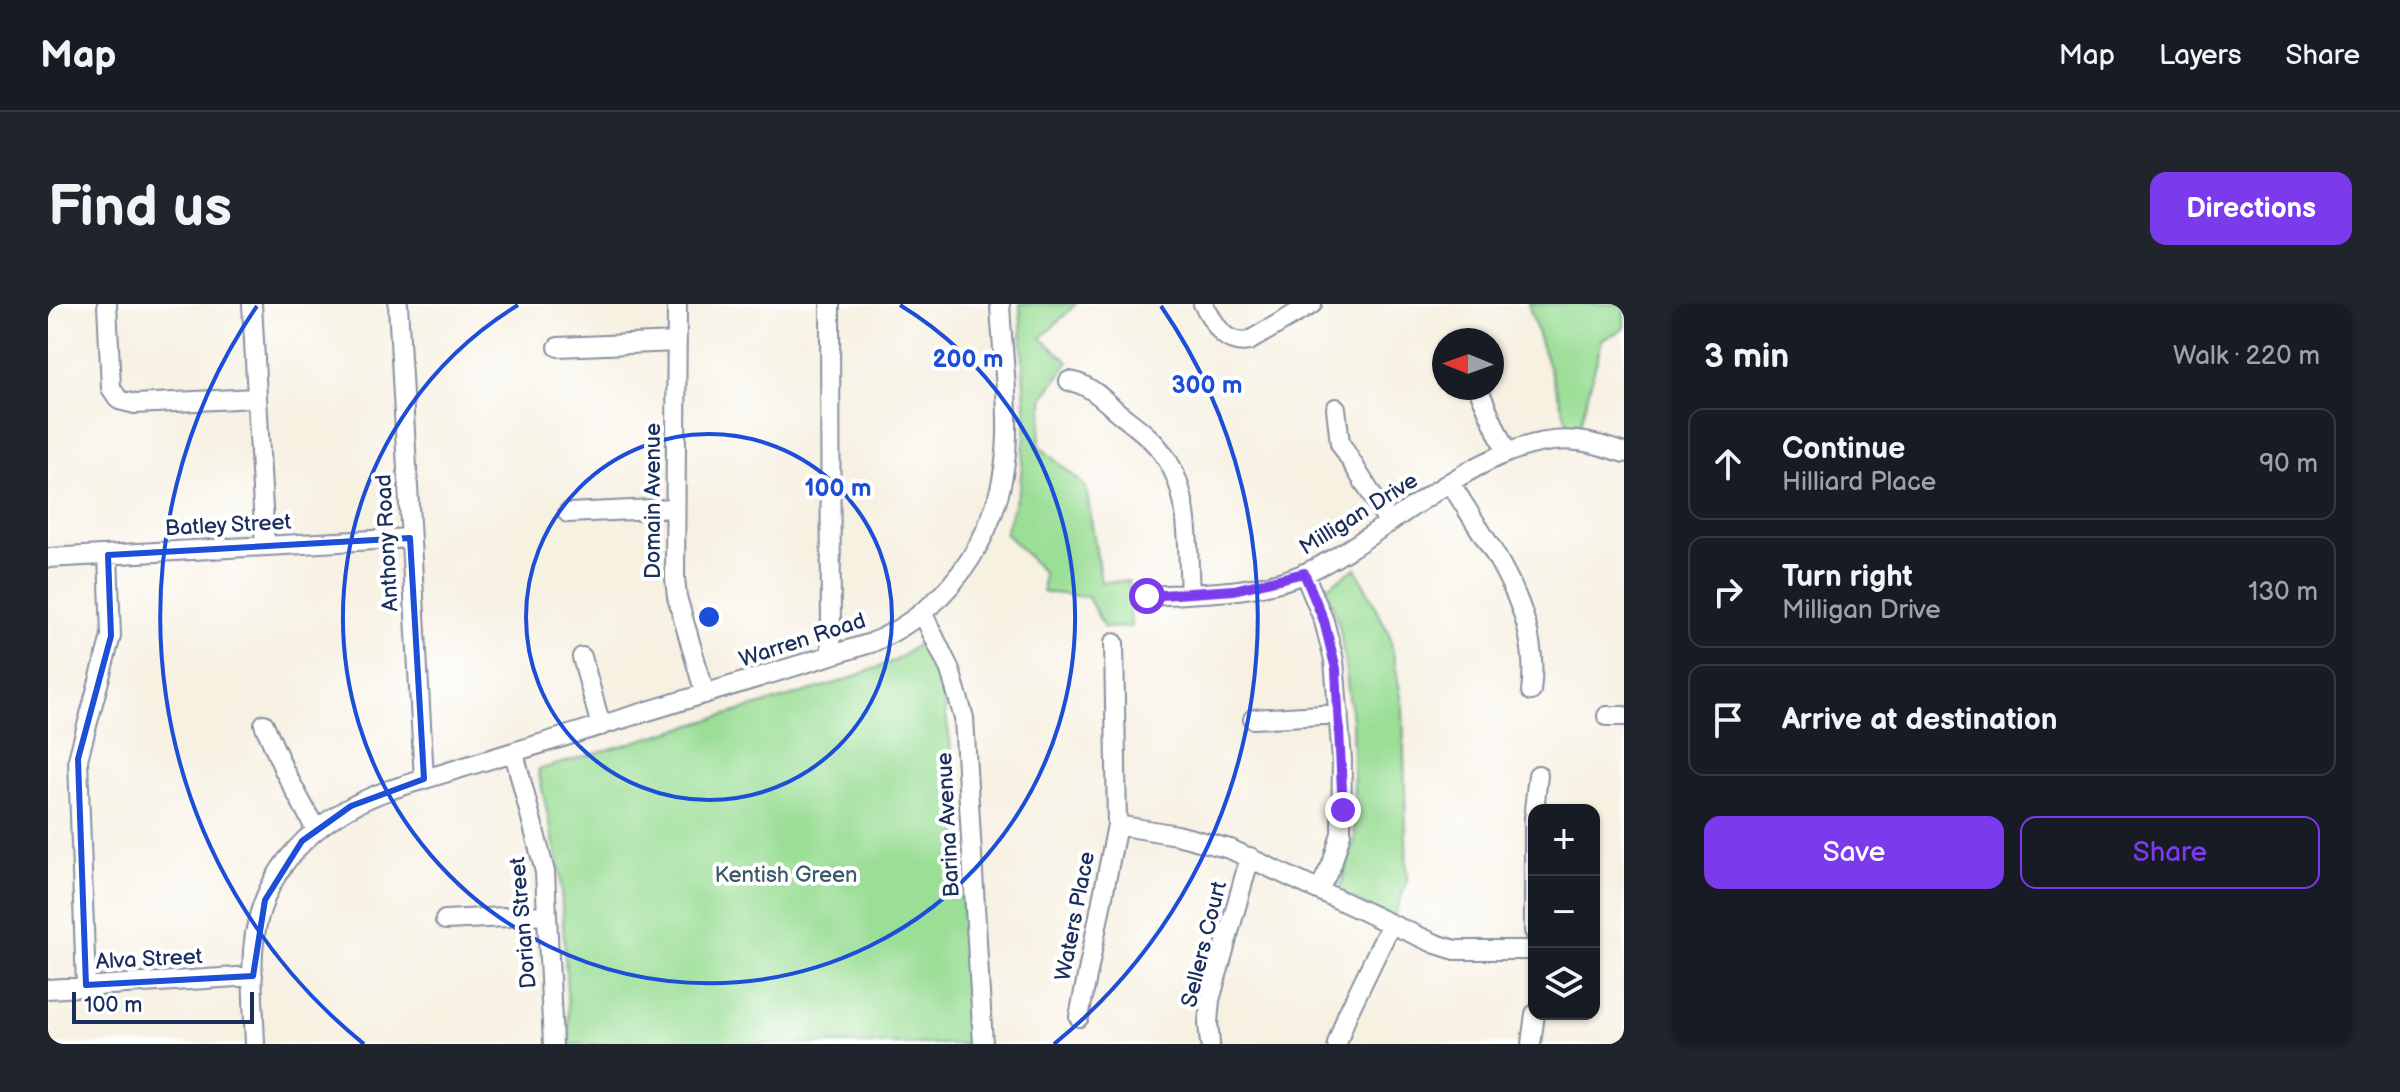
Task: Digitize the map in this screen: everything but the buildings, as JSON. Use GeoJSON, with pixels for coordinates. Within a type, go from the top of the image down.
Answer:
{"type":"FeatureCollection","features":[{"type":"Feature","properties":{"kind":"street"},"geometry":{"type":"LineString","coordinates":[[107,304],[111,388],[119,400],[135,404],[256,398]]}},
{"type":"Feature","properties":{"kind":"street"},"geometry":{"type":"LineString","coordinates":[[252,304],[265,546]]}},
{"type":"Feature","properties":{"kind":"street","name":"Anthony Road"},"geometry":{"type":"LineString","coordinates":[[398,304],[424,779]]}},
{"type":"Feature","properties":{"kind":"street","name":"Domain Avenue"},"geometry":{"type":"LineString","coordinates":[[677,304],[675,588],[705,694]]}},
{"type":"Feature","properties":{"kind":"street"},"geometry":{"type":"LineString","coordinates":[[830,304],[831,655]]}},
{"type":"Feature","properties":{"kind":"street","name":"Warren Road"},"geometry":{"type":"LineString","coordinates":[[255,1044],[255,933],[265,900],[287,861],[315,828],[335,814],[367,798],[424,779],[883,638],[922,612],[951,587],[966,569],[986,533],[998,498],[1007,434],[1000,304]]}},
{"type":"Feature","properties":{"kind":"street"},"geometry":{"type":"LineString","coordinates":[[1203,304],[1225,337],[1237,343],[1249,341],[1312,304]]}},
{"type":"Feature","properties":{"kind":"street"},"geometry":{"type":"LineString","coordinates":[[558,347],[677,342]]}},
{"type":"Feature","properties":{"kind":"street"},"geometry":{"type":"LineString","coordinates":[[1069,381],[1085,386],[1143,432],[1159,447],[1171,465],[1183,499],[1190,593]]}},
{"type":"Feature","properties":{"kind":"street"},"geometry":{"type":"LineString","coordinates":[[1483,400],[1506,452]]}},
{"type":"Feature","properties":{"kind":"street"},"geometry":{"type":"LineString","coordinates":[[1336,408],[1340,443],[1389,523]]}},
{"type":"Feature","properties":{"kind":"street","name":"Milligan Drive"},"geometry":{"type":"LineString","coordinates":[[1319,890],[1336,853],[1343,817],[1339,714],[1331,646],[1304,573],[1506,452],[1535,443],[1566,440],[1596,444],[1624,453]]}},
{"type":"Feature","properties":{"kind":"street"},"geometry":{"type":"LineString","coordinates":[[1451,484],[1504,571],[1522,609],[1532,646],[1531,691]]}},
{"type":"Feature","properties":{"kind":"street"},"geometry":{"type":"LineString","coordinates":[[568,513],[675,508]]}},
{"type":"Feature","properties":{"kind":"street","name":"Batley Street"},"geometry":{"type":"LineString","coordinates":[[48,558],[410,538]]}},
{"type":"Feature","properties":{"kind":"street"},"geometry":{"type":"LineString","coordinates":[[86,985],[78,759],[111,636],[108,555]]}},
{"type":"Feature","properties":{"kind":"street"},"geometry":{"type":"LineString","coordinates":[[1147,596],[1246,588],[1304,573]]}},
{"type":"Feature","properties":{"kind":"street","name":"Barina Avenue"},"geometry":{"type":"LineString","coordinates":[[922,612],[950,670],[964,718],[983,1044]]}},
{"type":"Feature","properties":{"kind":"street","name":"Waters Place"},"geometry":{"type":"LineString","coordinates":[[1079,1017],[1117,825],[1114,643]]}},
{"type":"Feature","properties":{"kind":"street"},"geometry":{"type":"LineString","coordinates":[[582,657],[601,726]]}},
{"type":"Feature","properties":{"kind":"street"},"geometry":{"type":"LineString","coordinates":[[1253,719],[1339,714]]}},
{"type":"Feature","properties":{"kind":"street"},"geometry":{"type":"LineString","coordinates":[[264,724],[315,828]]}},
{"type":"Feature","properties":{"kind":"street","name":"Dorian Street"},"geometry":{"type":"LineString","coordinates":[[514,753],[541,850],[553,1044]]}},
{"type":"Feature","properties":{"kind":"street"},"geometry":{"type":"LineString","coordinates":[[1535,804],[1538,775]]}},
{"type":"Feature","properties":{"kind":"street"},"geometry":{"type":"LineString","coordinates":[[1117,825],[1197,839],[1250,857],[1391,924],[1455,950],[1528,950]]}},
{"type":"Feature","properties":{"kind":"street","name":"Sellers Court"},"geometry":{"type":"LineString","coordinates":[[1210,1044],[1210,1000],[1250,857]]}},
{"type":"Feature","properties":{"kind":"street"},"geometry":{"type":"LineString","coordinates":[[445,920],[547,915]]}},
{"type":"Feature","properties":{"kind":"street"},"geometry":{"type":"LineString","coordinates":[[1337,1044],[1391,924]]}},
{"type":"Feature","properties":{"kind":"street","name":"Alva Street"},"geometry":{"type":"LineString","coordinates":[[48,989],[253,976]]}},
{"type":"Feature","properties":{"kind":"street"},"geometry":{"type":"LineString","coordinates":[[1531,1044],[1534,1020]]}},
{"type":"Feature","properties":{"kind":"highlighted area"},"geometry":{"type":"Polygon","coordinates":[[[410,538],[424,779],[351,806],[302,841],[265,900],[253,976],[86,985],[78,759],[111,636],[108,555],[410,538]]]}},
{"type":"Feature","properties":{"kind":"green space"},"geometry":{"type":"Polygon","coordinates":[[[1020,304],[1076,304],[1041,338],[1069,362],[1044,396],[1039,446],[1086,487],[1101,582],[1129,581],[1131,627],[1104,628],[1088,597],[1043,592],[1043,572],[1005,533],[1020,486],[1026,423],[1020,304]]]}},
{"type":"Feature","properties":{"kind":"green space"},"geometry":{"type":"Polygon","coordinates":[[[1528,304],[1624,304],[1624,329],[1602,340],[1579,428],[1569,428],[1528,304]]]}},
{"type":"Feature","properties":{"kind":"green space"},"geometry":{"type":"Polygon","coordinates":[[[1356,568],[1390,636],[1403,708],[1407,881],[1393,919],[1339,891],[1355,839],[1352,719],[1340,629],[1326,588],[1356,568]]]}},
{"type":"Feature","properties":{"kind":"green space","name":"Kentish Green"},"geometry":{"type":"Polygon","coordinates":[[[921,642],[942,689],[953,761],[972,1044],[570,1044],[560,871],[538,770],[843,681],[896,660],[921,642]]]}},
{"type":"Feature","properties":{"kind":"route"},"geometry":{"type":"LineString","coordinates":[[1147,596],[1234,590],[1304,573],[1324,621],[1336,669],[1343,810]]}}]}
